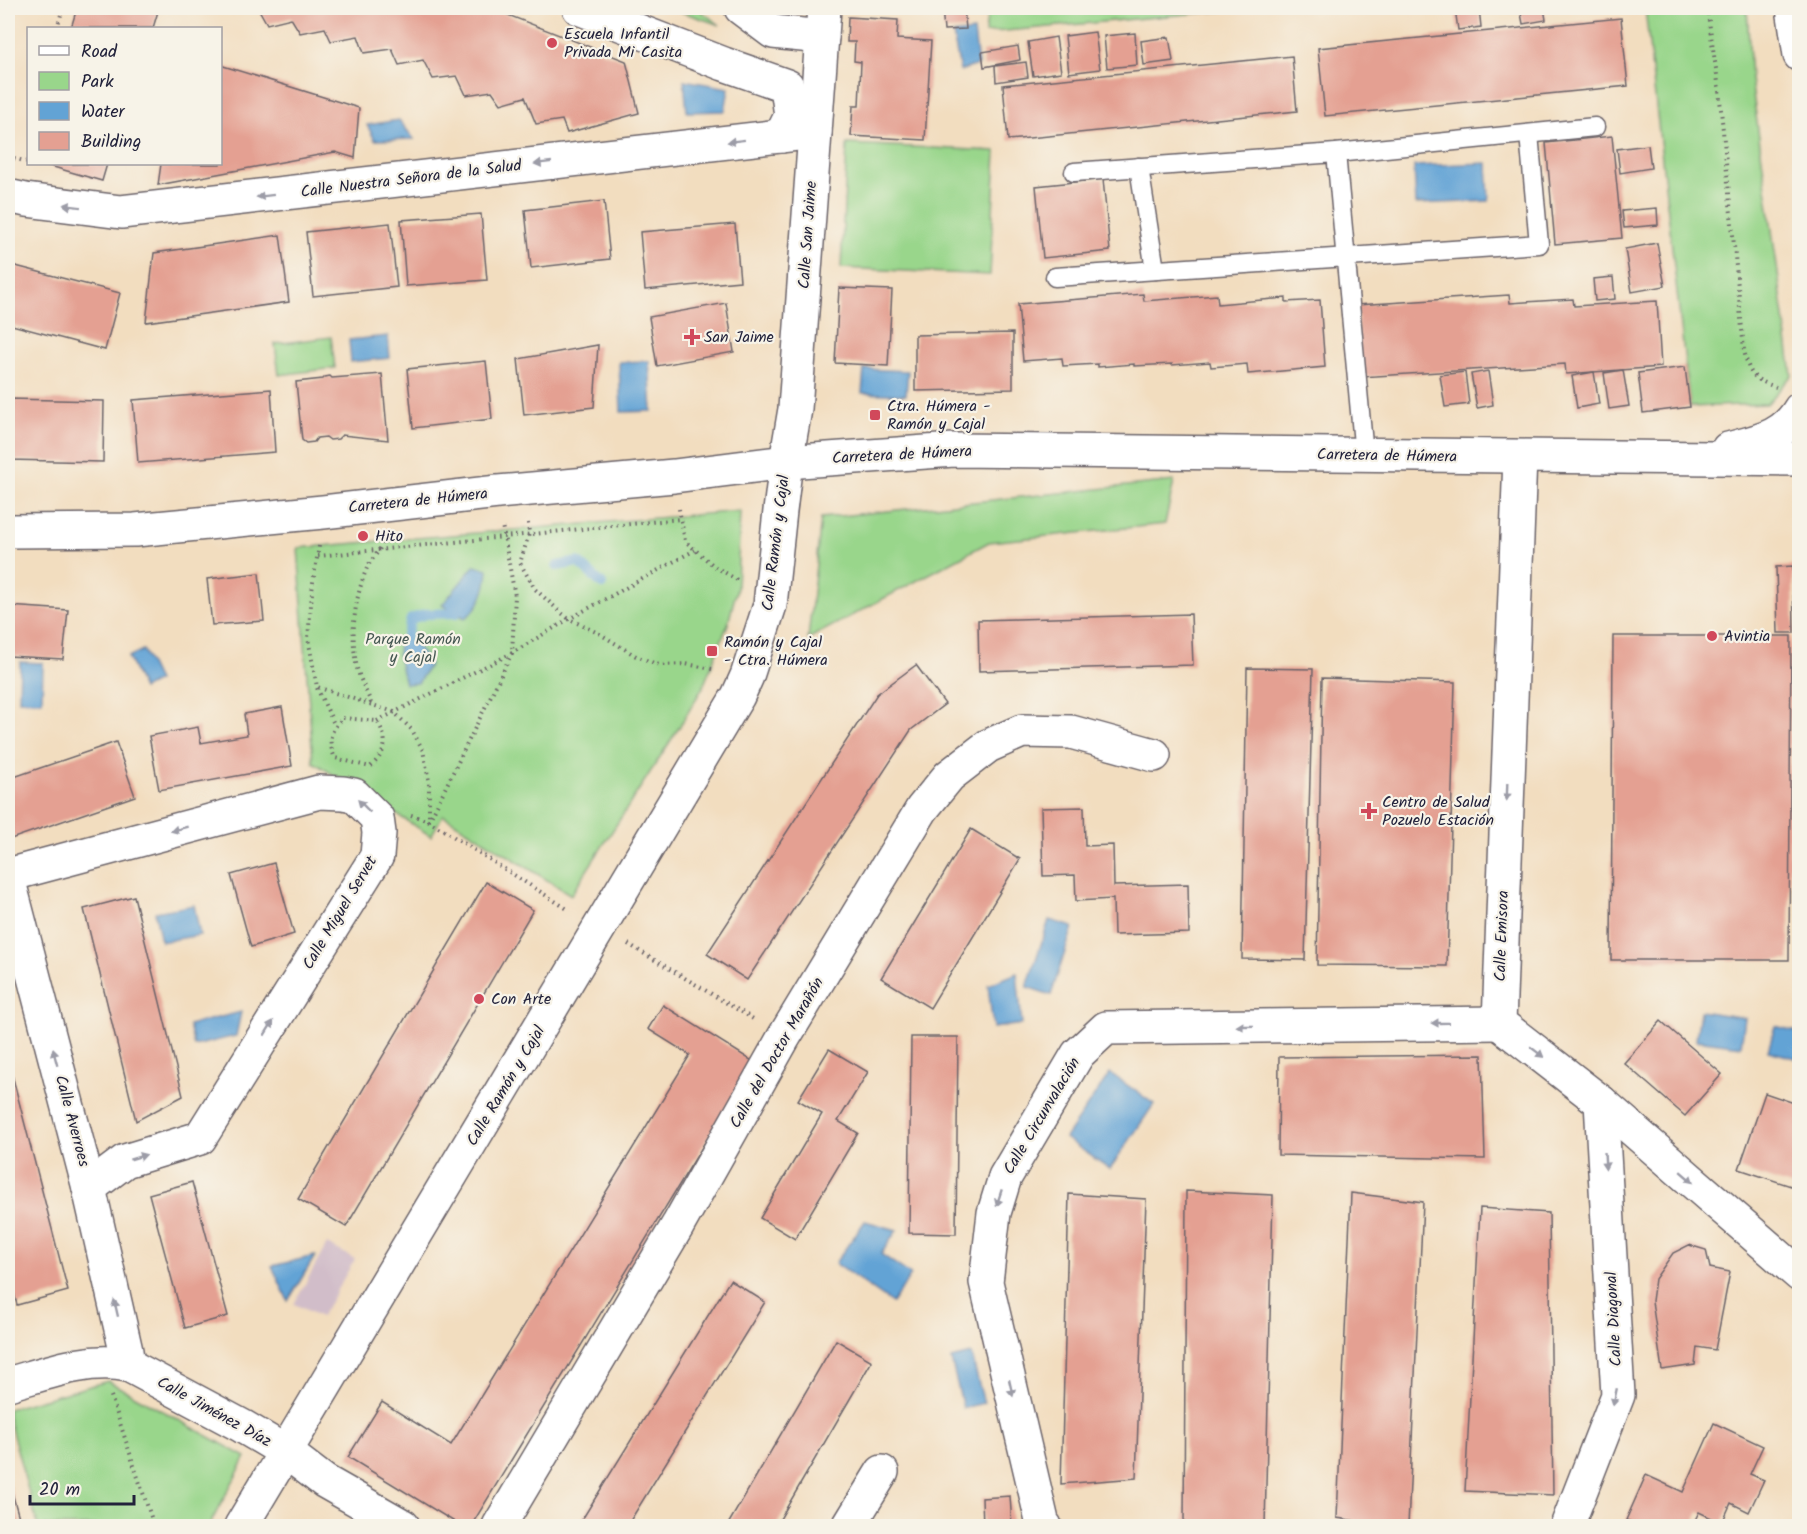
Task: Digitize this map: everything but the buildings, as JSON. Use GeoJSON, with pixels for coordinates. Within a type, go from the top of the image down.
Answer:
{"type":"FeatureCollection","features":[{"type":"Feature","properties":{"kind":"street"},"geometry":{"type":"LineString","coordinates":[[579,8],[724,64],[802,87],[781,136]]}},
{"type":"Feature","properties":{"kind":"street"},"geometry":{"type":"LineString","coordinates":[[741,8],[772,32],[823,22]]}},
{"type":"Feature","properties":{"kind":"street"},"geometry":{"type":"LineString","coordinates":[[1793,8],[1800,55]]}},
{"type":"Feature","properties":{"kind":"street","name":"Calle San Jaime"},"geometry":{"type":"LineString","coordinates":[[786,462],[795,409],[815,132],[802,87],[823,22]]}},
{"type":"Feature","properties":{"kind":"street"},"geometry":{"type":"LineString","coordinates":[[752,73],[770,54],[772,32]]}},
{"type":"Feature","properties":{"kind":"street","name":"Calle Nuestra Señora de la Salud"},"geometry":{"type":"LineString","coordinates":[[8,196],[121,212],[815,132]]}},
{"type":"Feature","properties":{"kind":"street"},"geometry":{"type":"LineString","coordinates":[[1696,459],[1767,438],[1785,429],[1790,399]]}},
{"type":"Feature","properties":{"kind":"street","name":"Carretera de Húmera"},"geometry":{"type":"LineString","coordinates":[[8,531],[135,530],[674,476],[786,462],[954,450],[1800,459]]}},
{"type":"Feature","properties":{"kind":"street","name":"Calle Emisora"},"geometry":{"type":"LineString","coordinates":[[1499,1023],[1520,457]]}},
{"type":"Feature","properties":{"kind":"street","name":"Calle Ramón y Cajal"},"geometry":{"type":"LineString","coordinates":[[241,1527],[738,696],[771,606],[786,462]]}},
{"type":"Feature","properties":{"kind":"street","name":"Calle del Doctor Marañón"},"geometry":{"type":"LineString","coordinates":[[499,1527],[678,1225],[784,1037],[922,809],[949,776],[988,746],[1022,731],[1071,732],[1154,755]]}},
{"type":"Feature","properties":{"kind":"street","name":"Calle Miguel Servet"},"geometry":{"type":"LineString","coordinates":[[8,877],[319,792],[354,795],[377,818],[379,833],[377,856],[200,1138],[125,1161],[90,1188]]}},
{"type":"Feature","properties":{"kind":"street","name":"Calle Averroes"},"geometry":{"type":"LineString","coordinates":[[8,877],[90,1188],[126,1351],[113,1364]]}},
{"type":"Feature","properties":{"kind":"street"},"geometry":{"type":"LineString","coordinates":[[1499,1023],[1601,1102],[1800,1275]]}},
{"type":"Feature","properties":{"kind":"street","name":"Calle Circunvalación"},"geometry":{"type":"LineString","coordinates":[[1045,1527],[986,1282],[994,1213],[1005,1177],[1078,1054],[1106,1028],[1499,1023]]}},
{"type":"Feature","properties":{"kind":"street","name":"Calle Diagonal"},"geometry":{"type":"LineString","coordinates":[[1567,1527],[1618,1395],[1601,1102]]}},
{"type":"Feature","properties":{"kind":"street"},"geometry":{"type":"LineString","coordinates":[[8,1384],[85,1363],[113,1364]]}},
{"type":"Feature","properties":{"kind":"street","name":"Calle Jiménez Díaz"},"geometry":{"type":"LineString","coordinates":[[113,1364],[242,1426],[286,1452],[324,1481],[403,1527]]}},
{"type":"Feature","properties":{"kind":"street"},"geometry":{"type":"LineString","coordinates":[[849,1527],[882,1472]]}},
{"type":"Feature","properties":{"kind":"lane"},"geometry":{"type":"LineString","coordinates":[[1074,172],[1336,153],[1594,127]]}},
{"type":"Feature","properties":{"kind":"lane"},"geometry":{"type":"LineString","coordinates":[[1055,278],[1539,244],[1529,134]]}},
{"type":"Feature","properties":{"kind":"lane"},"geometry":{"type":"LineString","coordinates":[[1336,153],[1364,455]]}},
{"type":"Feature","properties":{"kind":"lane"},"geometry":{"type":"LineString","coordinates":[[1140,167],[1155,270]]}},
{"type":"Feature","properties":{"kind":"path"},"geometry":{"type":"LineString","coordinates":[[57,27],[63,8]]}},
{"type":"Feature","properties":{"kind":"path"},"geometry":{"type":"LineString","coordinates":[[1707,8],[1719,89],[1747,366],[1754,378],[1790,399]]}},
{"type":"Feature","properties":{"kind":"path"},"geometry":{"type":"LineString","coordinates":[[8,157],[27,162]]}},
{"type":"Feature","properties":{"kind":"path"},"geometry":{"type":"LineString","coordinates":[[674,476],[685,541],[714,566],[733,576],[771,606]]}},
{"type":"Feature","properties":{"kind":"path"},"geometry":{"type":"LineString","coordinates":[[510,491],[530,534],[520,563],[535,589],[569,619],[600,634],[636,656],[659,665],[686,664],[747,676]]}},
{"type":"Feature","properties":{"kind":"path"},"geometry":{"type":"LineString","coordinates":[[429,821],[512,653],[515,596],[511,567],[503,537],[510,491]]}},
{"type":"Feature","properties":{"kind":"path"},"geometry":{"type":"LineString","coordinates":[[371,703],[358,670],[353,638],[358,597],[368,566],[381,550],[393,505]]}},
{"type":"Feature","properties":{"kind":"path"},"geometry":{"type":"LineString","coordinates":[[323,512],[308,638],[317,687],[335,726]]}},
{"type":"Feature","properties":{"kind":"path"},"geometry":{"type":"LineString","coordinates":[[318,556],[680,519]]}},
{"type":"Feature","properties":{"kind":"path"},"geometry":{"type":"LineString","coordinates":[[377,722],[384,733],[385,746],[380,758],[370,766],[335,758],[330,736],[335,726],[344,718],[377,722],[394,711],[512,653],[695,550]]}},
{"type":"Feature","properties":{"kind":"path"},"geometry":{"type":"LineString","coordinates":[[317,687],[394,711],[412,730],[423,750],[429,781],[429,821]]}},
{"type":"Feature","properties":{"kind":"path"},"geometry":{"type":"LineString","coordinates":[[429,821],[566,908]]}},
{"type":"Feature","properties":{"kind":"path"},"geometry":{"type":"LineString","coordinates":[[601,928],[784,1037]]}},
{"type":"Feature","properties":{"kind":"path"},"geometry":{"type":"LineString","coordinates":[[113,1364],[154,1527]]}},
{"type":"Feature","properties":{"kind":"shaded area"},"geometry":{"type":"Polygon","coordinates":[[[327,1244],[355,1259],[321,1317],[294,1304],[327,1244]]]}},
{"type":"Feature","properties":{"kind":"green space"},"geometry":{"type":"Polygon","coordinates":[[[670,8],[697,8],[720,25],[670,8]]]}},
{"type":"Feature","properties":{"kind":"green space"},"geometry":{"type":"Polygon","coordinates":[[[988,8],[1251,8],[985,33],[988,8]]]}},
{"type":"Feature","properties":{"kind":"green space"},"geometry":{"type":"Polygon","coordinates":[[[1645,8],[1747,8],[1751,79],[1792,375],[1767,404],[1690,407],[1645,8]]]}},
{"type":"Feature","properties":{"kind":"green space"},"geometry":{"type":"Polygon","coordinates":[[[847,144],[996,151],[990,275],[841,268],[847,144]]]}},
{"type":"Feature","properties":{"kind":"green space"},"geometry":{"type":"Polygon","coordinates":[[[331,337],[335,368],[279,375],[275,344],[331,337]]]}},
{"type":"Feature","properties":{"kind":"green space"},"geometry":{"type":"Polygon","coordinates":[[[1174,481],[1165,524],[989,542],[808,639],[821,518],[1174,481]]]}},
{"type":"Feature","properties":{"kind":"green space","name":"Parque Ramón y Cajal"},"geometry":{"type":"Polygon","coordinates":[[[740,511],[737,588],[728,624],[703,687],[571,895],[443,815],[431,836],[313,762],[298,548],[740,511]]]}},
{"type":"Feature","properties":{"kind":"green space"},"geometry":{"type":"Polygon","coordinates":[[[108,1381],[246,1457],[209,1526],[38,1526],[8,1417],[8,1409],[108,1381]]]}},
{"type":"Feature","properties":{"kind":"water"},"geometry":{"type":"Polygon","coordinates":[[[974,31],[978,65],[960,71],[953,34],[974,31]]]}},
{"type":"Feature","properties":{"kind":"water"},"geometry":{"type":"Polygon","coordinates":[[[684,80],[729,88],[725,111],[687,112],[684,80]]]}},
{"type":"Feature","properties":{"kind":"water"},"geometry":{"type":"Polygon","coordinates":[[[399,120],[414,139],[375,140],[367,125],[399,120]]]}},
{"type":"Feature","properties":{"kind":"water"},"geometry":{"type":"Polygon","coordinates":[[[1487,163],[1489,201],[1416,204],[1414,166],[1487,163]]]}},
{"type":"Feature","properties":{"kind":"water"},"geometry":{"type":"Polygon","coordinates":[[[388,336],[390,358],[351,362],[349,340],[388,336]]]}},
{"type":"Feature","properties":{"kind":"water"},"geometry":{"type":"Polygon","coordinates":[[[649,361],[652,411],[621,412],[619,362],[649,361]]]}},
{"type":"Feature","properties":{"kind":"water"},"geometry":{"type":"Polygon","coordinates":[[[864,369],[908,371],[906,395],[862,393],[864,369]]]}},
{"type":"Feature","properties":{"kind":"water"},"geometry":{"type":"Polygon","coordinates":[[[474,566],[488,569],[486,583],[479,603],[465,618],[442,605],[474,566]]]}},
{"type":"Feature","properties":{"kind":"water"},"geometry":{"type":"Polygon","coordinates":[[[399,639],[416,645],[430,664],[418,683],[405,684],[398,656],[399,639]]]}},
{"type":"Feature","properties":{"kind":"water"},"geometry":{"type":"Polygon","coordinates":[[[143,650],[158,681],[143,689],[128,657],[143,650]]]}},
{"type":"Feature","properties":{"kind":"water"},"geometry":{"type":"Polygon","coordinates":[[[20,662],[43,663],[42,701],[19,700],[20,662]]]}},
{"type":"Feature","properties":{"kind":"water"},"geometry":{"type":"Polygon","coordinates":[[[194,905],[200,935],[161,942],[155,912],[194,905]]]}},
{"type":"Feature","properties":{"kind":"water"},"geometry":{"type":"Polygon","coordinates":[[[1049,920],[1073,927],[1051,995],[1027,987],[1049,920]]]}},
{"type":"Feature","properties":{"kind":"water"},"geometry":{"type":"Polygon","coordinates":[[[1017,973],[1022,1024],[993,1028],[988,985],[1017,973]]]}},
{"type":"Feature","properties":{"kind":"water"},"geometry":{"type":"Polygon","coordinates":[[[1700,1011],[1745,1018],[1741,1046],[1696,1040],[1700,1011]]]}},
{"type":"Feature","properties":{"kind":"water"},"geometry":{"type":"Polygon","coordinates":[[[241,1012],[236,1036],[194,1046],[189,1025],[241,1012]]]}},
{"type":"Feature","properties":{"kind":"water"},"geometry":{"type":"Polygon","coordinates":[[[1775,1026],[1799,1032],[1799,1059],[1768,1051],[1775,1026]]]}},
{"type":"Feature","properties":{"kind":"water"},"geometry":{"type":"Polygon","coordinates":[[[1110,1073],[1154,1104],[1110,1169],[1065,1138],[1110,1073]]]}},
{"type":"Feature","properties":{"kind":"water"},"geometry":{"type":"Polygon","coordinates":[[[865,1221],[897,1230],[881,1254],[911,1275],[892,1303],[835,1263],[865,1221]]]}},
{"type":"Feature","properties":{"kind":"water"},"geometry":{"type":"Polygon","coordinates":[[[315,1256],[288,1301],[272,1266],[315,1256]]]}},
{"type":"Feature","properties":{"kind":"water"},"geometry":{"type":"Polygon","coordinates":[[[971,1354],[984,1403],[963,1408],[951,1359],[971,1354]]]}},
{"type":"Feature","properties":{"kind":"waterway"},"geometry":{"type":"LineString","coordinates":[[557,566],[578,562],[602,584]]}},
{"type":"Feature","properties":{"kind":"waterway"},"geometry":{"type":"LineString","coordinates":[[405,641],[411,619],[426,614],[456,613]]}},
{"type":"Feature","properties":{"kind":"place","name":"Escuela Infantil Privada Mi Casita"},"geometry":{"type":"Point","coordinates":[552,43]}},
{"type":"Feature","properties":{"kind":"place","name":"San Jaime"},"geometry":{"type":"Point","coordinates":[692,337]}},
{"type":"Feature","properties":{"kind":"place","name":"Ctra. Húmera - Ramón y Cajal"},"geometry":{"type":"Point","coordinates":[875,415]}},
{"type":"Feature","properties":{"kind":"place","name":"Hito"},"geometry":{"type":"Point","coordinates":[363,536]}},
{"type":"Feature","properties":{"kind":"place","name":"Avintia"},"geometry":{"type":"Point","coordinates":[1712,636]}},
{"type":"Feature","properties":{"kind":"place","name":"Ramón y Cajal - Ctra. Húmera"},"geometry":{"type":"Point","coordinates":[712,651]}},
{"type":"Feature","properties":{"kind":"place","name":"Centro de Salud Pozuelo Estación"},"geometry":{"type":"Point","coordinates":[1369,811]}},
{"type":"Feature","properties":{"kind":"place","name":"Con Arte"},"geometry":{"type":"Point","coordinates":[479,999]}}]}
